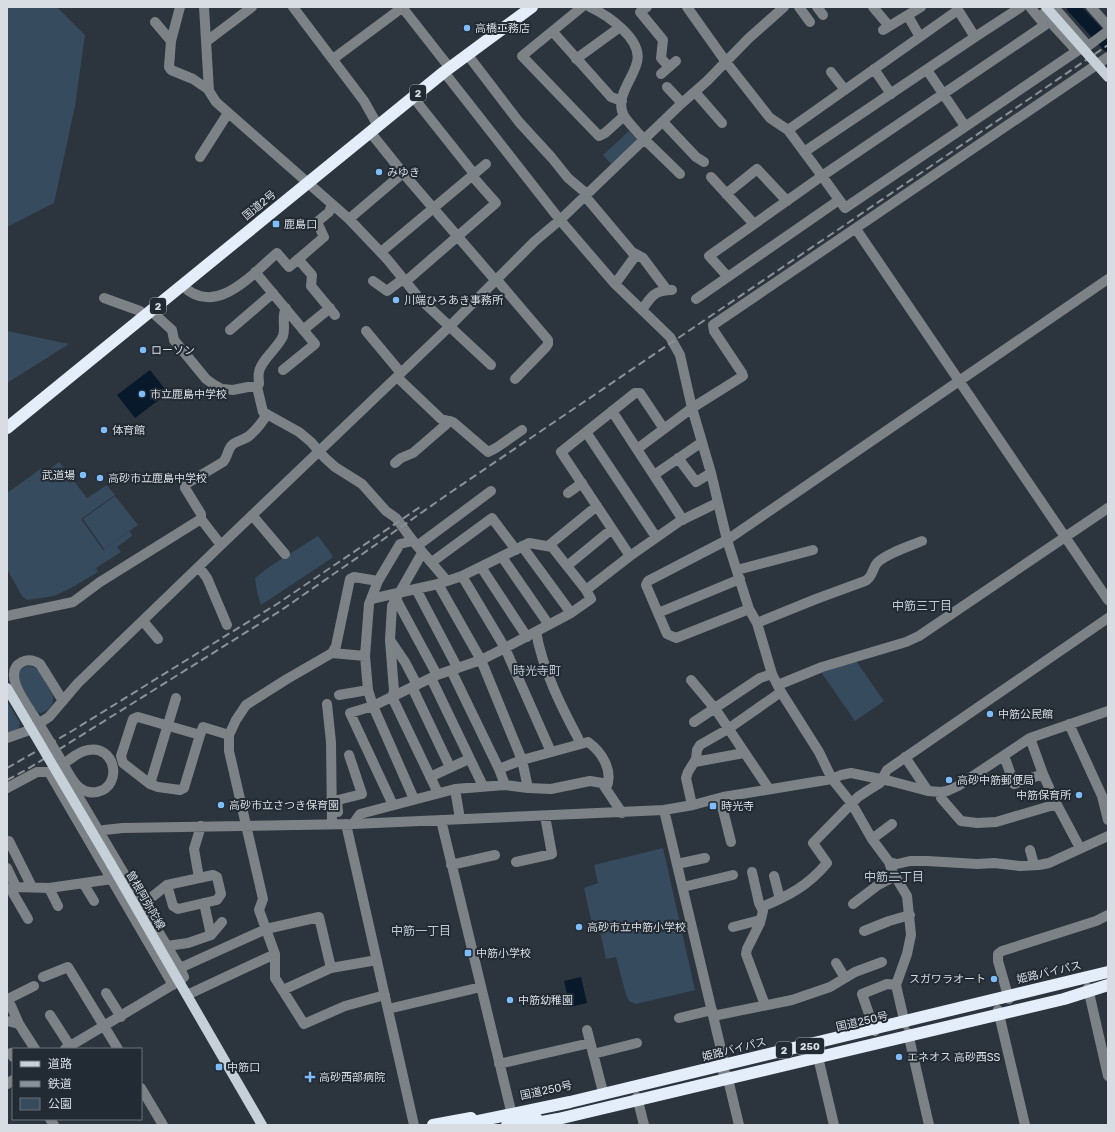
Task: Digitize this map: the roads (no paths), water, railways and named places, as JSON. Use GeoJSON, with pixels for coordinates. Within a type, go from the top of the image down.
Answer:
{"type":"FeatureCollection","features":[{"type":"Feature","properties":{"kind":"highway","name":"国道2号"},"geometry":{"type":"LineString","coordinates":[[7,428],[413,97],[467,54],[532,7]]}},
{"type":"Feature","properties":{"kind":"highway","name":"姫路バイパス"},"geometry":{"type":"LineString","coordinates":[[459,1125],[578,1100],[1108,972]]}},
{"type":"Feature","properties":{"kind":"highway","name":"国道250号"},"geometry":{"type":"LineString","coordinates":[[433,1125],[817,1053],[1009,999],[1108,975]]}},
{"type":"Feature","properties":{"kind":"highway","name":"国道250号"},"geometry":{"type":"LineString","coordinates":[[507,1125],[549,1121],[875,1031],[906,1028],[998,1010],[1088,988],[1108,985]]}},
{"type":"Feature","properties":{"kind":"highway","name":"2"},"geometry":{"type":"LineString","coordinates":[[526,1125],[558,1119],[1064,999],[1108,985]]}},
{"type":"Feature","properties":{"kind":"main road"},"geometry":{"type":"LineString","coordinates":[[1046,7],[1108,76]]}},
{"type":"Feature","properties":{"kind":"main road","name":"曽根阿弥陀線"},"geometry":{"type":"LineString","coordinates":[[7,688],[33,723],[176,983],[187,995],[260,1123]]}},
{"type":"Feature","properties":{"kind":"street"},"geometry":{"type":"LineString","coordinates":[[180,7],[171,41],[169,66],[171,70],[193,79],[209,90],[216,102],[228,113],[349,218],[381,252],[419,298],[491,365]]}},
{"type":"Feature","properties":{"kind":"street"},"geometry":{"type":"LineString","coordinates":[[204,7],[209,90]]}},
{"type":"Feature","properties":{"kind":"street"},"geometry":{"type":"LineString","coordinates":[[207,41],[252,7]]}},
{"type":"Feature","properties":{"kind":"street"},"geometry":{"type":"LineString","coordinates":[[293,7],[364,101],[374,129],[403,173],[548,340],[548,344],[515,379]]}},
{"type":"Feature","properties":{"kind":"street"},"geometry":{"type":"LineString","coordinates":[[333,59],[402,7],[447,70],[560,220],[615,284],[661,328],[676,346],[680,355],[692,408],[711,473],[727,540],[749,609],[757,623],[772,674],[819,752],[832,779],[852,804],[872,839],[889,862],[895,876],[907,896],[911,935],[907,954],[896,985],[929,1125]]}},
{"type":"Feature","properties":{"kind":"street"},"geometry":{"type":"LineString","coordinates":[[582,7],[522,56],[599,136],[605,133],[624,116]]}},
{"type":"Feature","properties":{"kind":"street"},"geometry":{"type":"LineString","coordinates":[[590,7],[604,14],[620,27],[628,35],[636,48],[638,60],[634,72],[622,94],[624,116],[645,140],[680,174]]}},
{"type":"Feature","properties":{"kind":"street"},"geometry":{"type":"LineString","coordinates":[[647,7],[640,12],[663,40],[661,58],[668,67]]}},
{"type":"Feature","properties":{"kind":"street"},"geometry":{"type":"LineString","coordinates":[[687,7],[726,62],[770,118],[788,130],[845,208],[1077,51],[1088,46],[1108,31]]}},
{"type":"Feature","properties":{"kind":"street"},"geometry":{"type":"LineString","coordinates":[[7,738],[27,731],[50,717],[78,684],[252,515],[450,326],[536,241],[645,140],[749,38],[784,7]]}},
{"type":"Feature","properties":{"kind":"street"},"geometry":{"type":"LineString","coordinates":[[799,7],[810,22]]}},
{"type":"Feature","properties":{"kind":"street"},"geometry":{"type":"LineString","coordinates":[[873,7],[886,28],[921,7]]}},
{"type":"Feature","properties":{"kind":"street"},"geometry":{"type":"LineString","coordinates":[[804,152],[1021,7]]}},
{"type":"Feature","properties":{"kind":"street"},"geometry":{"type":"LineString","coordinates":[[1030,7],[1054,34]]}},
{"type":"Feature","properties":{"kind":"street"},"geometry":{"type":"LineString","coordinates":[[1037,7],[1077,51]]}},
{"type":"Feature","properties":{"kind":"street"},"geometry":{"type":"LineString","coordinates":[[1054,7],[1088,46]]}},
{"type":"Feature","properties":{"kind":"street"},"geometry":{"type":"LineString","coordinates":[[1091,7],[1108,26]]}},
{"type":"Feature","properties":{"kind":"street"},"geometry":{"type":"LineString","coordinates":[[788,130],[960,9],[975,37]]}},
{"type":"Feature","properties":{"kind":"street"},"geometry":{"type":"LineString","coordinates":[[908,16],[920,37]]}},
{"type":"Feature","properties":{"kind":"street"},"geometry":{"type":"LineString","coordinates":[[155,22],[171,41]]}},
{"type":"Feature","properties":{"kind":"street"},"geometry":{"type":"LineString","coordinates":[[728,277],[709,256],[822,176],[1045,25]]}},
{"type":"Feature","properties":{"kind":"street"},"geometry":{"type":"LineString","coordinates":[[576,59],[620,27]]}},
{"type":"Feature","properties":{"kind":"street"},"geometry":{"type":"LineString","coordinates":[[553,32],[611,97],[622,100]]}},
{"type":"Feature","properties":{"kind":"street"},"geometry":{"type":"LineString","coordinates":[[467,54],[519,122],[568,178],[586,195],[636,255],[643,258],[669,290],[660,291],[653,295],[642,310]]}},
{"type":"Feature","properties":{"kind":"street"},"geometry":{"type":"LineString","coordinates":[[637,448],[692,408],[743,376],[714,331],[713,325],[1106,59]]}},
{"type":"Feature","properties":{"kind":"street"},"geometry":{"type":"LineString","coordinates":[[874,69],[891,94]]}},
{"type":"Feature","properties":{"kind":"street"},"geometry":{"type":"LineString","coordinates":[[926,70],[965,126]]}},
{"type":"Feature","properties":{"kind":"street"},"geometry":{"type":"LineString","coordinates":[[831,72],[845,90]]}},
{"type":"Feature","properties":{"kind":"street"},"geometry":{"type":"LineString","coordinates":[[668,87],[682,103]]}},
{"type":"Feature","properties":{"kind":"street"},"geometry":{"type":"LineString","coordinates":[[695,92],[722,123]]}},
{"type":"Feature","properties":{"kind":"street"},"geometry":{"type":"LineString","coordinates":[[373,281],[387,291],[404,280],[496,203],[474,178],[471,170],[413,97]]}},
{"type":"Feature","properties":{"kind":"street"},"geometry":{"type":"LineString","coordinates":[[200,157],[228,113]]}},
{"type":"Feature","properties":{"kind":"street"},"geometry":{"type":"LineString","coordinates":[[663,122],[696,156],[704,162]]}},
{"type":"Feature","properties":{"kind":"street"},"geometry":{"type":"LineString","coordinates":[[381,252],[486,164]]}},
{"type":"Feature","properties":{"kind":"street"},"geometry":{"type":"LineString","coordinates":[[726,194],[757,169],[787,201]]}},
{"type":"Feature","properties":{"kind":"street"},"geometry":{"type":"LineString","coordinates":[[349,218],[403,173]]}},
{"type":"Feature","properties":{"kind":"street"},"geometry":{"type":"LineString","coordinates":[[711,177],[754,224]]}},
{"type":"Feature","properties":{"kind":"street"},"geometry":{"type":"LineString","coordinates":[[696,299],[839,200]]}},
{"type":"Feature","properties":{"kind":"street"},"geometry":{"type":"LineString","coordinates":[[182,285],[189,292],[198,297],[216,297],[235,289],[277,253],[289,267],[324,237],[317,222],[329,212],[332,204]]}},
{"type":"Feature","properties":{"kind":"street"},"geometry":{"type":"LineString","coordinates":[[856,229],[1108,600]]}},
{"type":"Feature","properties":{"kind":"street"},"geometry":{"type":"LineString","coordinates":[[615,284],[636,255]]}},
{"type":"Feature","properties":{"kind":"street"},"geometry":{"type":"LineString","coordinates":[[298,259],[312,276],[311,286],[332,311],[303,330]]}},
{"type":"Feature","properties":{"kind":"street"},"geometry":{"type":"LineString","coordinates":[[255,272],[315,344],[284,370]]}},
{"type":"Feature","properties":{"kind":"street"},"geometry":{"type":"LineString","coordinates":[[749,609],[676,638],[667,634],[646,585],[648,581],[727,540],[1108,279]]}},
{"type":"Feature","properties":{"kind":"street"},"geometry":{"type":"LineString","coordinates":[[230,330],[249,319],[273,293]]}},
{"type":"Feature","properties":{"kind":"street"},"geometry":{"type":"LineString","coordinates":[[104,298],[148,314],[172,330],[174,340],[206,379],[212,384],[222,389],[233,390],[257,387]]}},
{"type":"Feature","properties":{"kind":"street"},"geometry":{"type":"LineString","coordinates":[[286,308],[283,313],[284,333],[281,341],[258,372],[260,384],[257,387],[263,412],[299,432],[336,467],[362,484],[386,511],[396,518],[417,547],[432,562],[481,660],[522,760],[528,788]]}},
{"type":"Feature","properties":{"kind":"street"},"geometry":{"type":"LineString","coordinates":[[366,331],[399,375],[441,419],[453,422],[488,452],[522,430]]}},
{"type":"Feature","properties":{"kind":"street"},"geometry":{"type":"LineString","coordinates":[[630,556],[561,452],[635,393],[640,393],[664,429]]}},
{"type":"Feature","properties":{"kind":"street"},"geometry":{"type":"LineString","coordinates":[[612,411],[682,520]]}},
{"type":"Feature","properties":{"kind":"street"},"geometry":{"type":"LineString","coordinates":[[221,545],[201,519],[202,514],[185,488],[186,484],[223,462],[227,458],[233,444],[249,436],[259,426],[267,414]]}},
{"type":"Feature","properties":{"kind":"street"},"geometry":{"type":"LineString","coordinates":[[395,463],[401,458],[413,453],[450,421]]}},
{"type":"Feature","properties":{"kind":"street"},"geometry":{"type":"LineString","coordinates":[[586,432],[656,537]]}},
{"type":"Feature","properties":{"kind":"street"},"geometry":{"type":"LineString","coordinates":[[654,476],[702,442]]}},
{"type":"Feature","properties":{"kind":"street"},"geometry":{"type":"LineString","coordinates":[[678,458],[696,482],[711,473]]}},
{"type":"Feature","properties":{"kind":"street"},"geometry":{"type":"LineString","coordinates":[[568,493],[582,483]]}},
{"type":"Feature","properties":{"kind":"street"},"geometry":{"type":"LineString","coordinates":[[438,794],[392,697],[394,691],[390,640],[392,606],[417,547],[491,491]]}},
{"type":"Feature","properties":{"kind":"street"},"geometry":{"type":"LineString","coordinates":[[586,590],[656,537],[682,520],[717,503]]}},
{"type":"Feature","properties":{"kind":"street"},"geometry":{"type":"LineString","coordinates":[[548,546],[597,506]]}},
{"type":"Feature","properties":{"kind":"street"},"geometry":{"type":"LineString","coordinates":[[692,805],[686,778],[695,762],[697,750],[700,745],[728,729],[780,689],[822,667],[906,642],[918,636],[1108,508]]}},
{"type":"Feature","properties":{"kind":"street"},"geometry":{"type":"LineString","coordinates":[[252,515],[285,554]]}},
{"type":"Feature","properties":{"kind":"street"},"geometry":{"type":"LineString","coordinates":[[432,562],[492,518],[519,548],[571,613]]}},
{"type":"Feature","properties":{"kind":"street"},"geometry":{"type":"LineString","coordinates":[[7,616],[72,602],[100,582],[201,519]]}},
{"type":"Feature","properties":{"kind":"street"},"geometry":{"type":"LineString","coordinates":[[567,566],[612,529]]}},
{"type":"Feature","properties":{"kind":"street"},"geometry":{"type":"LineString","coordinates":[[757,623],[866,581],[870,579],[875,564],[881,559],[922,541]]}},
{"type":"Feature","properties":{"kind":"street"},"geometry":{"type":"LineString","coordinates":[[371,599],[397,596],[416,589],[443,583],[462,576],[528,543],[552,547],[586,590],[591,599],[550,626],[481,660],[434,677],[373,706],[350,713],[393,805]]}},
{"type":"Feature","properties":{"kind":"street"},"geometry":{"type":"LineString","coordinates":[[414,799],[373,706],[368,690],[365,656],[369,604],[378,581],[400,544],[417,547]]}},
{"type":"Feature","properties":{"kind":"street"},"geometry":{"type":"LineString","coordinates":[[658,613],[739,574],[801,549],[813,550]]}},
{"type":"Feature","properties":{"kind":"street"},"geometry":{"type":"LineString","coordinates":[[502,557],[550,626]]}},
{"type":"Feature","properties":{"kind":"street"},"geometry":{"type":"LineString","coordinates":[[199,567],[207,578],[227,625]]}},
{"type":"Feature","properties":{"kind":"street"},"geometry":{"type":"LineString","coordinates":[[481,567],[532,634],[540,651],[556,696],[578,738],[579,744]]}},
{"type":"Feature","properties":{"kind":"street"},"geometry":{"type":"LineString","coordinates":[[462,576],[505,648],[551,752]]}},
{"type":"Feature","properties":{"kind":"street"},"geometry":{"type":"LineString","coordinates":[[378,581],[354,577],[350,579],[336,646],[332,653],[286,679],[246,705],[236,720],[229,735],[229,751],[263,900],[259,910],[275,954],[275,978],[282,990],[304,1024],[345,1006],[385,995]]}},
{"type":"Feature","properties":{"kind":"street"},"geometry":{"type":"LineString","coordinates":[[416,589],[454,669],[505,785]]}},
{"type":"Feature","properties":{"kind":"street"},"geometry":{"type":"LineString","coordinates":[[397,596],[469,759],[483,786]]}},
{"type":"Feature","properties":{"kind":"street"},"geometry":{"type":"LineString","coordinates":[[762,907],[806,885],[819,873],[827,863],[813,842],[867,790],[880,783],[886,770],[1108,618]]}},
{"type":"Feature","properties":{"kind":"street"},"geometry":{"type":"LineString","coordinates":[[143,621],[158,639]]}},
{"type":"Feature","properties":{"kind":"street"},"geometry":{"type":"LineString","coordinates":[[390,640],[405,662],[450,767]]}},
{"type":"Feature","properties":{"kind":"street"},"geometry":{"type":"LineString","coordinates":[[332,653],[365,656]]}},
{"type":"Feature","properties":{"kind":"street"},"geometry":{"type":"LineString","coordinates":[[7,788],[37,772],[49,772],[64,762],[87,750],[101,751],[106,754],[112,762],[114,773],[110,783],[106,788],[97,792],[88,792],[79,788],[72,778],[33,723],[14,680],[14,670],[19,663],[28,660],[36,661],[40,664],[63,701]]}},
{"type":"Feature","properties":{"kind":"street"},"geometry":{"type":"LineString","coordinates":[[694,722],[760,678],[772,674]]}},
{"type":"Feature","properties":{"kind":"street"},"geometry":{"type":"LineString","coordinates":[[691,680],[715,708],[769,789]]}},
{"type":"Feature","properties":{"kind":"street"},"geometry":{"type":"LineString","coordinates":[[339,695],[368,690]]}},
{"type":"Feature","properties":{"kind":"street"},"geometry":{"type":"LineString","coordinates":[[150,784],[176,698]]}},
{"type":"Feature","properties":{"kind":"street"},"geometry":{"type":"LineString","coordinates":[[327,704],[343,824]]}},
{"type":"Feature","properties":{"kind":"street"},"geometry":{"type":"LineString","coordinates":[[88,839],[104,830],[123,828],[343,824],[664,810],[720,798],[832,779],[851,773],[882,779],[928,792],[941,792],[958,786],[1030,738],[1108,711]]}},
{"type":"Feature","properties":{"kind":"street"},"geometry":{"type":"LineString","coordinates":[[200,735],[138,717],[133,719],[121,756],[123,763],[150,784],[158,787],[180,790],[184,788],[203,727],[229,735]]}},
{"type":"Feature","properties":{"kind":"street"},"geometry":{"type":"LineString","coordinates":[[1070,724],[1105,792],[1108,820]]}},
{"type":"Feature","properties":{"kind":"street"},"geometry":{"type":"LineString","coordinates":[[1030,738],[1043,774],[1080,848]]}},
{"type":"Feature","properties":{"kind":"street"},"geometry":{"type":"LineString","coordinates":[[499,769],[522,760],[588,742],[594,746],[603,758],[610,773],[609,782],[606,789]]}},
{"type":"Feature","properties":{"kind":"street"},"geometry":{"type":"LineString","coordinates":[[695,762],[744,753]]}},
{"type":"Feature","properties":{"kind":"street"},"geometry":{"type":"LineString","coordinates":[[349,755],[362,794],[338,800],[337,802],[377,960],[414,1125]]}},
{"type":"Feature","properties":{"kind":"street"},"geometry":{"type":"LineString","coordinates":[[905,757],[928,792]]}},
{"type":"Feature","properties":{"kind":"street"},"geometry":{"type":"LineString","coordinates":[[1002,757],[1006,761],[1014,784],[1043,774]]}},
{"type":"Feature","properties":{"kind":"street"},"geometry":{"type":"LineString","coordinates":[[430,777],[469,759]]}},
{"type":"Feature","properties":{"kind":"street"},"geometry":{"type":"LineString","coordinates":[[50,1015],[68,1048],[105,1027],[184,977],[99,833],[64,762]]}},
{"type":"Feature","properties":{"kind":"street"},"geometry":{"type":"LineString","coordinates":[[49,772],[112,880],[176,983]]}},
{"type":"Feature","properties":{"kind":"street"},"geometry":{"type":"LineString","coordinates":[[343,824],[360,814],[455,789],[505,785],[551,790],[590,781],[602,783],[622,813]]}},
{"type":"Feature","properties":{"kind":"street"},"geometry":{"type":"LineString","coordinates":[[455,789],[460,819]]}},
{"type":"Feature","properties":{"kind":"street"},"geometry":{"type":"LineString","coordinates":[[941,792],[941,798],[961,821],[977,823],[996,822],[1057,804]]}},
{"type":"Feature","properties":{"kind":"street"},"geometry":{"type":"LineString","coordinates":[[720,798],[723,830],[731,842]]}},
{"type":"Feature","properties":{"kind":"street"},"geometry":{"type":"LineString","coordinates":[[664,810],[739,1125]]}},
{"type":"Feature","properties":{"kind":"street"},"geometry":{"type":"LineString","coordinates":[[516,862],[552,854],[544,816]]}},
{"type":"Feature","properties":{"kind":"street"},"geometry":{"type":"LineString","coordinates":[[440,820],[511,1111]]}},
{"type":"Feature","properties":{"kind":"street"},"geometry":{"type":"LineString","coordinates":[[872,839],[892,824]]}},
{"type":"Feature","properties":{"kind":"street"},"geometry":{"type":"LineString","coordinates":[[199,878],[194,849],[201,826]]}},
{"type":"Feature","properties":{"kind":"street"},"geometry":{"type":"LineString","coordinates":[[889,862],[897,864],[910,861],[927,861],[978,864],[994,863],[1020,866],[1033,865],[1049,863],[1108,836]]}},
{"type":"Feature","properties":{"kind":"street"},"geometry":{"type":"LineString","coordinates":[[7,842],[9,841],[32,887]]}},
{"type":"Feature","properties":{"kind":"street"},"geometry":{"type":"LineString","coordinates":[[1030,850],[1033,865]]}},
{"type":"Feature","properties":{"kind":"street"},"geometry":{"type":"LineString","coordinates":[[451,865],[475,855],[495,855]]}},
{"type":"Feature","properties":{"kind":"street"},"geometry":{"type":"LineString","coordinates":[[677,864],[705,858]]}},
{"type":"Feature","properties":{"kind":"street"},"geometry":{"type":"LineString","coordinates":[[7,868],[11,888],[28,919]]}},
{"type":"Feature","properties":{"kind":"street"},"geometry":{"type":"LineString","coordinates":[[752,872],[759,903],[763,911],[746,954],[765,1005]]}},
{"type":"Feature","properties":{"kind":"street"},"geometry":{"type":"LineString","coordinates":[[683,887],[726,874]]}},
{"type":"Feature","properties":{"kind":"street"},"geometry":{"type":"LineString","coordinates":[[142,905],[167,885],[213,875],[217,877],[221,894],[217,900],[178,909],[173,906],[167,885]]}},
{"type":"Feature","properties":{"kind":"street"},"geometry":{"type":"LineString","coordinates":[[774,876],[780,899]]}},
{"type":"Feature","properties":{"kind":"street"},"geometry":{"type":"LineString","coordinates":[[853,904],[878,885],[895,876]]}},
{"type":"Feature","properties":{"kind":"street"},"geometry":{"type":"LineString","coordinates":[[11,888],[49,888],[112,880]]}},
{"type":"Feature","properties":{"kind":"street"},"geometry":{"type":"LineString","coordinates":[[84,884],[94,901]]}},
{"type":"Feature","properties":{"kind":"street"},"geometry":{"type":"LineString","coordinates":[[49,888],[58,906]]}},
{"type":"Feature","properties":{"kind":"street"},"geometry":{"type":"LineString","coordinates":[[204,903],[211,935]]}},
{"type":"Feature","properties":{"kind":"street"},"geometry":{"type":"LineString","coordinates":[[864,931],[910,915]]}},
{"type":"Feature","properties":{"kind":"street"},"geometry":{"type":"LineString","coordinates":[[1009,999],[998,961],[998,954],[1002,951],[1096,921],[1108,915]]}},
{"type":"Feature","properties":{"kind":"street"},"geometry":{"type":"LineString","coordinates":[[180,968],[266,929],[319,917],[332,968]]}},
{"type":"Feature","properties":{"kind":"street"},"geometry":{"type":"LineString","coordinates":[[733,927],[760,920]]}},
{"type":"Feature","properties":{"kind":"street"},"geometry":{"type":"LineString","coordinates":[[167,946],[188,943],[211,935],[222,922]]}},
{"type":"Feature","properties":{"kind":"street"},"geometry":{"type":"LineString","coordinates":[[187,995],[275,954]]}},
{"type":"Feature","properties":{"kind":"street"},"geometry":{"type":"LineString","coordinates":[[282,990],[332,968],[377,960]]}},
{"type":"Feature","properties":{"kind":"street"},"geometry":{"type":"LineString","coordinates":[[679,1018],[792,1000],[830,987],[855,972],[882,962]]}},
{"type":"Feature","properties":{"kind":"street"},"geometry":{"type":"LineString","coordinates":[[836,963],[845,978]]}},
{"type":"Feature","properties":{"kind":"street"},"geometry":{"type":"LineString","coordinates":[[43,978],[68,967],[117,1048]]}},
{"type":"Feature","properties":{"kind":"street"},"geometry":{"type":"LineString","coordinates":[[875,1031],[862,994],[888,984],[896,985]]}},
{"type":"Feature","properties":{"kind":"street"},"geometry":{"type":"LineString","coordinates":[[34,986],[8,999],[19,1024],[34,1048]]}},
{"type":"Feature","properties":{"kind":"street"},"geometry":{"type":"LineString","coordinates":[[388,1008],[481,987]]}},
{"type":"Feature","properties":{"kind":"street"},"geometry":{"type":"LineString","coordinates":[[1088,988],[1108,1076]]}},
{"type":"Feature","properties":{"kind":"street"},"geometry":{"type":"LineString","coordinates":[[106,993],[121,1017]]}},
{"type":"Feature","properties":{"kind":"street"},"geometry":{"type":"LineString","coordinates":[[998,1010],[1025,1125]]}},
{"type":"Feature","properties":{"kind":"street"},"geometry":{"type":"LineString","coordinates":[[7,1021],[19,1024]]}},
{"type":"Feature","properties":{"kind":"street"},"geometry":{"type":"LineString","coordinates":[[588,1030],[603,1092]]}},
{"type":"Feature","properties":{"kind":"street"},"geometry":{"type":"LineString","coordinates":[[499,1064],[590,1043]]}},
{"type":"Feature","properties":{"kind":"street"},"geometry":{"type":"LineString","coordinates":[[593,1054],[637,1043]]}},
{"type":"Feature","properties":{"kind":"street"},"geometry":{"type":"LineString","coordinates":[[817,1053],[834,1125]]}},
{"type":"Feature","properties":{"kind":"street"},"geometry":{"type":"LineString","coordinates":[[142,1090],[163,1125]]}},
{"type":"Feature","properties":{"kind":"street"},"geometry":{"type":"LineString","coordinates":[[637,1097],[644,1125]]}},
{"type":"Feature","properties":{"kind":"waterway"},"geometry":{"type":"LineString","coordinates":[[1073,7],[1108,45]]}},
{"type":"Feature","properties":{"kind":"railway"},"geometry":{"type":"LineString","coordinates":[[7,780],[26,770],[280,611],[451,492],[1108,45]]}},
{"type":"Feature","properties":{"kind":"railway"},"geometry":{"type":"LineString","coordinates":[[7,768],[72,731],[277,604],[420,507]]}},
{"type":"Feature","properties":{"kind":"place","name":"高橋工務店"},"geometry":{"type":"Point","coordinates":[467,28]}},
{"type":"Feature","properties":{"kind":"place","name":"みゆき"},"geometry":{"type":"Point","coordinates":[379,172]}},
{"type":"Feature","properties":{"kind":"place","name":"鹿島口"},"geometry":{"type":"Point","coordinates":[276,224]}},
{"type":"Feature","properties":{"kind":"place","name":"川端ひろあき事務所"},"geometry":{"type":"Point","coordinates":[396,300]}},
{"type":"Feature","properties":{"kind":"place","name":"ローソン"},"geometry":{"type":"Point","coordinates":[143,350]}},
{"type":"Feature","properties":{"kind":"place","name":"市立鹿島中学校"},"geometry":{"type":"Point","coordinates":[142,394]}},
{"type":"Feature","properties":{"kind":"place","name":"体育館"},"geometry":{"type":"Point","coordinates":[104,430]}},
{"type":"Feature","properties":{"kind":"place","name":"武道場"},"geometry":{"type":"Point","coordinates":[83,475]}},
{"type":"Feature","properties":{"kind":"place","name":"高砂市立鹿島中学校"},"geometry":{"type":"Point","coordinates":[100,478]}},
{"type":"Feature","properties":{"kind":"place","name":"中筋公民館"},"geometry":{"type":"Point","coordinates":[990,714]}},
{"type":"Feature","properties":{"kind":"place","name":"高砂中筋郵便局"},"geometry":{"type":"Point","coordinates":[949,780]}},
{"type":"Feature","properties":{"kind":"place","name":"中筋保育所"},"geometry":{"type":"Point","coordinates":[1079,795]}},
{"type":"Feature","properties":{"kind":"place","name":"高砂市立さつき保育園"},"geometry":{"type":"Point","coordinates":[221,805]}},
{"type":"Feature","properties":{"kind":"place","name":"時光寺"},"geometry":{"type":"Point","coordinates":[713,806]}},
{"type":"Feature","properties":{"kind":"place","name":"高砂市立中筋小学校"},"geometry":{"type":"Point","coordinates":[579,927]}},
{"type":"Feature","properties":{"kind":"place","name":"中筋小学校"},"geometry":{"type":"Point","coordinates":[468,953]}},
{"type":"Feature","properties":{"kind":"place","name":"スガワラオート"},"geometry":{"type":"Point","coordinates":[994,979]}},
{"type":"Feature","properties":{"kind":"place","name":"中筋幼稚園"},"geometry":{"type":"Point","coordinates":[510,1000]}},
{"type":"Feature","properties":{"kind":"place","name":"エネオス 高砂西SS"},"geometry":{"type":"Point","coordinates":[899,1057]}},
{"type":"Feature","properties":{"kind":"place","name":"中筋口"},"geometry":{"type":"Point","coordinates":[219,1067]}},
{"type":"Feature","properties":{"kind":"place","name":"高砂西部病院"},"geometry":{"type":"Point","coordinates":[310,1077]}},
{"type":"Feature","properties":{"kind":"district","name":"中筋三丁目"},"geometry":{"type":"Point","coordinates":[922,606]}},
{"type":"Feature","properties":{"kind":"district","name":"時光寺町"},"geometry":{"type":"Point","coordinates":[537,671]}},
{"type":"Feature","properties":{"kind":"district","name":"中筋二丁目"},"geometry":{"type":"Point","coordinates":[894,877]}},
{"type":"Feature","properties":{"kind":"district","name":"中筋一丁目"},"geometry":{"type":"Point","coordinates":[421,931]}}]}
